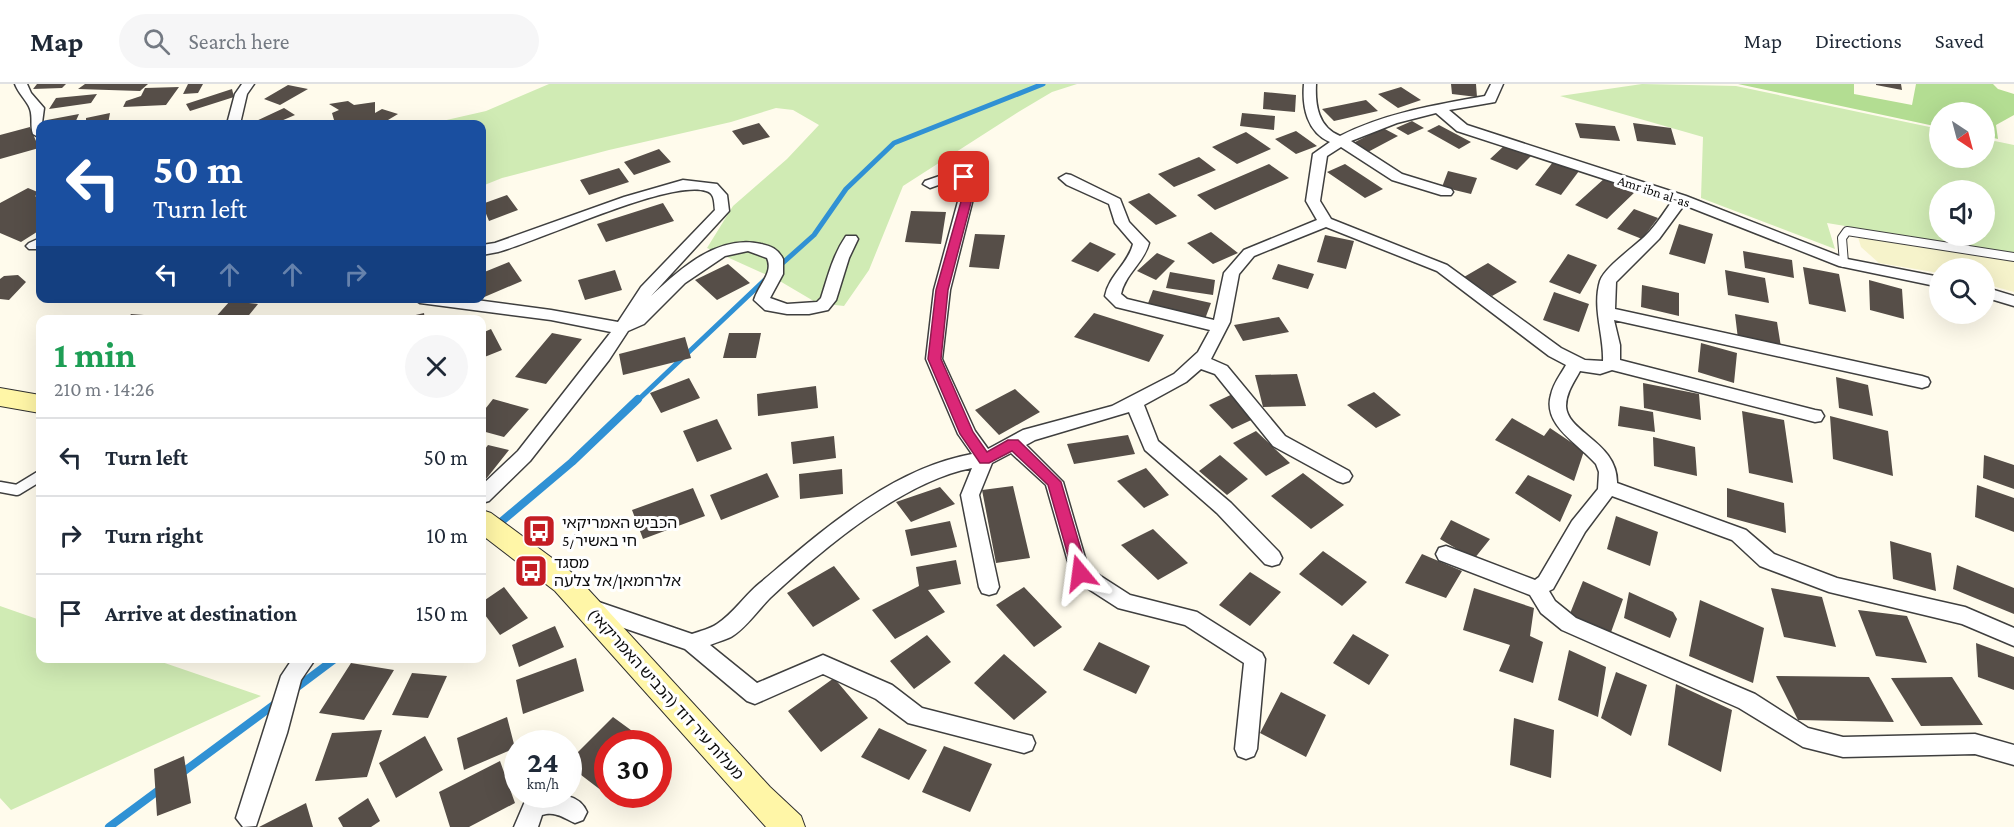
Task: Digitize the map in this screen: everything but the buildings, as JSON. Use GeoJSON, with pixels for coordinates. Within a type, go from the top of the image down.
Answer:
{"type":"FeatureCollection","features":[{"type":"Feature","properties":{"kind":"main road"},"geometry":{"type":"LineString","coordinates":[[0,397],[36,403]]}},
{"type":"Feature","properties":{"kind":"main road","name":"מעלות עיר דוד (הכביש האמריקאי)"},"geometry":{"type":"LineString","coordinates":[[486,524],[565,583],[590,608],[759,798],[789,827]]}},
{"type":"Feature","properties":{"kind":"street"},"geometry":{"type":"LineString","coordinates":[[21,84],[25,94],[37,108],[37,120]]}},
{"type":"Feature","properties":{"kind":"street"},"geometry":{"type":"LineString","coordinates":[[234,120],[242,94],[248,84]]}},
{"type":"Feature","properties":{"kind":"street"},"geometry":{"type":"LineString","coordinates":[[1310,84],[1312,116],[1320,128],[1397,177],[1446,192]]}},
{"type":"Feature","properties":{"kind":"street"},"geometry":{"type":"LineString","coordinates":[[1497,84],[1490,99],[1408,114],[1371,126],[1338,141],[1320,154],[1315,175],[1313,201],[1326,222],[1442,268],[1554,352],[1576,362],[1600,368],[1611,364],[1815,416]]}},
{"type":"Feature","properties":{"kind":"street","name":"Amr ibn al-as"},"geometry":{"type":"LineString","coordinates":[[1439,108],[1462,128],[1681,199],[1845,262],[1929,280]]}},
{"type":"Feature","properties":{"kind":"street"},"geometry":{"type":"LineString","coordinates":[[930,184],[954,175],[964,177],[970,183],[942,290],[934,359],[967,434],[985,459]]}},
{"type":"Feature","properties":{"kind":"street"},"geometry":{"type":"LineString","coordinates":[[1066,178],[1080,188],[1106,196],[1116,202],[1122,223],[1141,243],[1140,251],[1119,275],[1113,296],[1122,303],[1220,327]]}},
{"type":"Feature","properties":{"kind":"street"},"geometry":{"type":"LineString","coordinates":[[486,249],[683,184],[712,187],[720,195],[722,211],[647,291],[603,357],[524,456],[486,492]]}},
{"type":"Feature","properties":{"kind":"street"},"geometry":{"type":"LineString","coordinates":[[1611,364],[1613,354],[1606,326],[1608,281],[1654,236],[1681,199]]}},
{"type":"Feature","properties":{"kind":"street"},"geometry":{"type":"LineString","coordinates":[[692,643],[725,630],[764,592],[829,536],[873,503],[951,465],[985,459],[1029,435],[1117,411],[1180,378],[1205,356],[1220,327],[1232,273],[1249,253],[1326,222]]}},
{"type":"Feature","properties":{"kind":"street"},"geometry":{"type":"LineString","coordinates":[[459,303],[551,315],[621,328],[637,320],[658,299],[714,255],[743,244],[764,249],[773,254],[777,261],[777,274],[763,292],[762,300],[771,306],[809,309],[822,306],[828,300],[851,239]]}},
{"type":"Feature","properties":{"kind":"street"},"geometry":{"type":"LineString","coordinates":[[1995,295],[2014,301]]}},
{"type":"Feature","properties":{"kind":"street"},"geometry":{"type":"LineString","coordinates":[[1607,313],[1922,382]]}},
{"type":"Feature","properties":{"kind":"street"},"geometry":{"type":"LineString","coordinates":[[1200,361],[1221,370],[1279,441],[1343,476]]}},
{"type":"Feature","properties":{"kind":"street"},"geometry":{"type":"LineString","coordinates":[[1537,589],[1546,583],[1582,521],[1608,487],[1608,470],[1597,450],[1572,431],[1559,412],[1558,396],[1576,362]]}},
{"type":"Feature","properties":{"kind":"street"},"geometry":{"type":"LineString","coordinates":[[1134,402],[1152,445],[1224,508],[1272,558]]}},
{"type":"Feature","properties":{"kind":"street"},"geometry":{"type":"LineString","coordinates":[[1013,444],[1054,482],[1080,573],[1125,602],[1190,618],[1255,659],[1246,749]]}},
{"type":"Feature","properties":{"kind":"street"},"geometry":{"type":"LineString","coordinates":[[985,459],[970,495],[989,587]]}},
{"type":"Feature","properties":{"kind":"street"},"geometry":{"type":"LineString","coordinates":[[1608,487],[1739,534],[1767,560],[1836,586],[1965,616],[2014,637]]}},
{"type":"Feature","properties":{"kind":"street"},"geometry":{"type":"LineString","coordinates":[[1446,554],[1537,589],[1548,607],[1569,624],[1747,701],[1803,737],[1843,747],[1975,744],[2014,755]]}},
{"type":"Feature","properties":{"kind":"street"},"geometry":{"type":"LineString","coordinates":[[590,608],[692,643],[755,694],[822,663],[884,692],[916,716],[1024,743]]}},
{"type":"Feature","properties":{"kind":"street"},"geometry":{"type":"LineString","coordinates":[[248,818],[292,676],[302,663]]}},
{"type":"Feature","properties":{"kind":"street"},"geometry":{"type":"LineString","coordinates":[[526,827],[534,807],[549,800],[563,804],[575,812]]}},
{"type":"Feature","properties":{"kind":"lane"},"geometry":{"type":"LineString","coordinates":[[1845,262],[1842,238],[1847,231],[2014,257]]}},
{"type":"Feature","properties":{"kind":"lane"},"geometry":{"type":"LineString","coordinates":[[0,487],[17,490],[36,478]]}},
{"type":"Feature","properties":{"kind":"shaded area"},"geometry":{"type":"Polygon","coordinates":[[[1858,237],[1994,258],[1929,258],[1929,271],[1879,263],[1861,247],[1858,237]]]}},
{"type":"Feature","properties":{"kind":"shaded area"},"geometry":{"type":"Polygon","coordinates":[[[1995,258],[2014,261],[2014,292],[1995,287],[1995,258]]]}},
{"type":"Feature","properties":{"kind":"green space"},"geometry":{"type":"Polygon","coordinates":[[[549,84],[1077,84],[1052,92],[903,186],[869,270],[844,306],[817,303],[778,280],[707,248],[733,206],[787,159],[819,125],[793,110],[776,108],[731,122],[502,178],[486,184],[486,120],[447,120],[486,111],[549,84]]]}},
{"type":"Feature","properties":{"kind":"green space"},"geometry":{"type":"Polygon","coordinates":[[[1642,84],[1736,86],[1929,127],[1929,168],[1995,168],[1995,141],[2014,145],[2014,254],[1966,246],[1995,246],[1995,180],[1929,180],[1929,240],[1827,223],[1835,249],[1701,198],[1703,137],[1560,96],[1642,84]]]}},
{"type":"Feature","properties":{"kind":"green space"},"geometry":{"type":"Polygon","coordinates":[[[1738,84],[1854,84],[1854,94],[1912,105],[1916,84],[1993,84],[1998,89],[2014,94],[2014,115],[1996,125],[1998,139],[1995,138],[1995,102],[1929,102],[1929,125],[1738,84]]]}},
{"type":"Feature","properties":{"kind":"green space"},"geometry":{"type":"Polygon","coordinates":[[[0,606],[36,619],[36,663],[165,663],[261,696],[11,810],[0,798],[0,606]]]}},
{"type":"Feature","properties":{"kind":"waterway"},"geometry":{"type":"LineString","coordinates":[[776,269],[814,235],[846,189],[894,143],[1043,84]]}},
{"type":"Feature","properties":{"kind":"waterway"},"geometry":{"type":"LineString","coordinates":[[637,401],[768,277]]}},
{"type":"Feature","properties":{"kind":"waterway"},"geometry":{"type":"LineString","coordinates":[[486,535],[572,462],[638,399]]}},
{"type":"Feature","properties":{"kind":"waterway"},"geometry":{"type":"LineString","coordinates":[[292,691],[329,663]]}},
{"type":"Feature","properties":{"kind":"waterway"},"geometry":{"type":"LineString","coordinates":[[179,775],[279,701]]}},
{"type":"Feature","properties":{"kind":"waterway"},"geometry":{"type":"LineString","coordinates":[[109,827],[163,787]]}},
{"type":"Feature","properties":{"kind":"place","name":"הכביש האמריקאי 5/חי באשיר"},"geometry":{"type":"Point","coordinates":[539,531]}},
{"type":"Feature","properties":{"kind":"place","name":"מסגד אלרחמאן/אל צלעה"},"geometry":{"type":"Point","coordinates":[531,571]}},
{"type":"Feature","properties":{"kind":"route"},"geometry":{"type":"LineString","coordinates":[[964,177],[970,183],[969,191],[942,290],[936,324],[934,359],[967,434],[985,459],[1013,444],[1054,482],[1080,573]]}}]}
